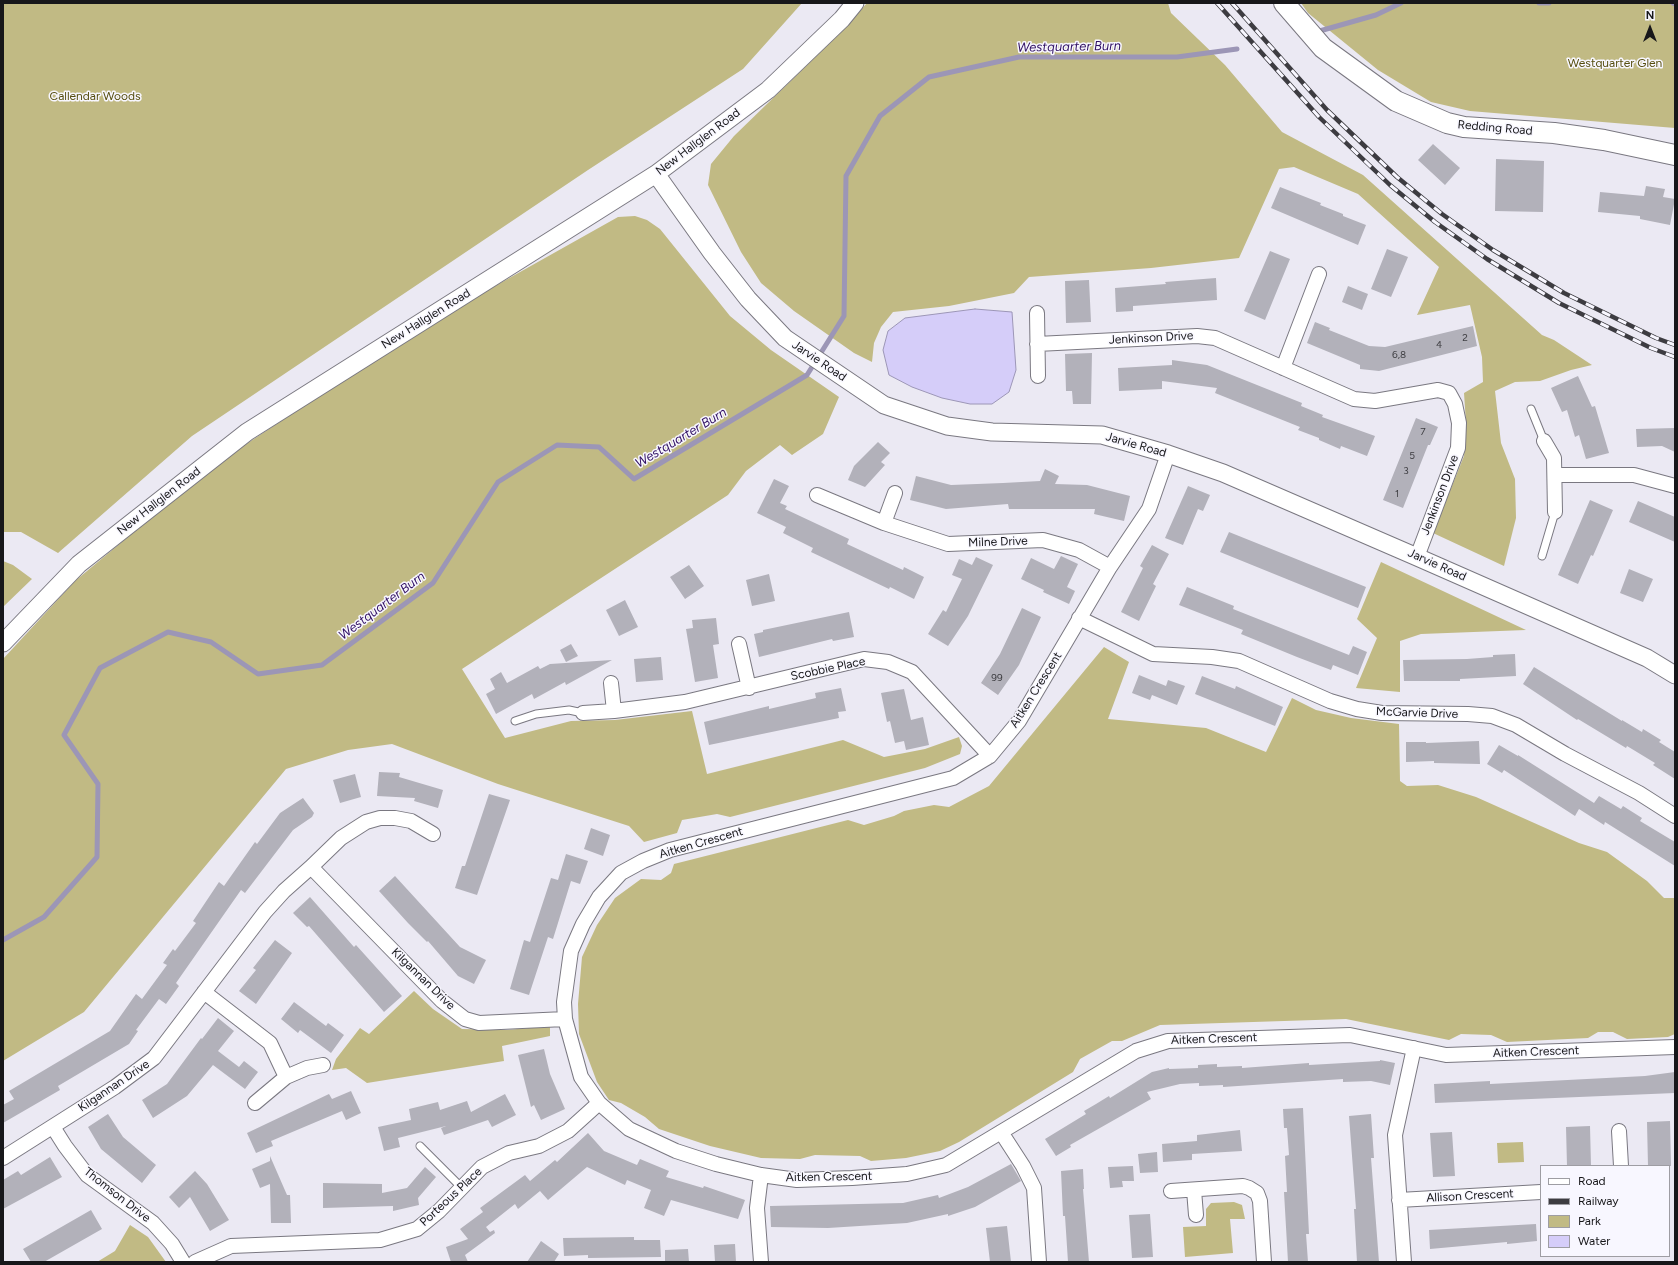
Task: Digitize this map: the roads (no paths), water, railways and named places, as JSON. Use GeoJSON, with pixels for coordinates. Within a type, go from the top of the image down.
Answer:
{"type":"FeatureCollection","features":[{"type":"Feature","properties":{"kind":"main road","name":"Redding Road"},"geometry":{"type":"LineString","coordinates":[[1284,3],[1323,48],[1335,57],[1396,101],[1447,123],[1464,126],[1576,136],[1604,140],[1675,155]]}},
{"type":"Feature","properties":{"kind":"street","name":"New Hallglen Road"},"geometry":{"type":"LineString","coordinates":[[3,643],[79,564],[247,432],[656,174],[768,90],[842,19],[855,3]]}},
{"type":"Feature","properties":{"kind":"street","name":"Jarvie Road"},"geometry":{"type":"LineString","coordinates":[[656,174],[712,253],[739,288],[786,338],[884,405],[947,426],[992,432],[1102,435],[1168,454],[1223,473],[1417,557],[1647,658],[1675,675]]}},
{"type":"Feature","properties":{"kind":"street"},"geometry":{"type":"LineString","coordinates":[[1283,368],[1319,274]]}},
{"type":"Feature","properties":{"kind":"street"},"geometry":{"type":"LineString","coordinates":[[1037,313],[1038,376]]}},
{"type":"Feature","properties":{"kind":"street","name":"Jenkinson Drive"},"geometry":{"type":"LineString","coordinates":[[1037,344],[1197,336],[1215,338],[1354,399],[1375,401],[1438,390],[1448,392],[1455,404],[1459,423],[1458,448],[1417,557]]}},
{"type":"Feature","properties":{"kind":"street"},"geometry":{"type":"LineString","coordinates":[[1544,441],[1554,458],[1554,512]]}},
{"type":"Feature","properties":{"kind":"street","name":"Aitken Crescent"},"geometry":{"type":"LineString","coordinates":[[1168,454],[1149,509],[1110,567],[1019,721],[990,756],[954,778],[670,850],[643,861],[621,873],[599,897],[583,924],[571,951],[564,1002],[565,1019],[581,1077],[599,1103],[629,1129],[676,1150],[716,1164],[761,1175],[797,1180],[907,1174],[946,1165],[1136,1051],[1168,1041],[1350,1035],[1446,1055],[1675,1047]]}},
{"type":"Feature","properties":{"kind":"street"},"geometry":{"type":"LineString","coordinates":[[1555,475],[1634,475],[1675,486]]}},
{"type":"Feature","properties":{"kind":"street"},"geometry":{"type":"LineString","coordinates":[[884,523],[895,493]]}},
{"type":"Feature","properties":{"kind":"street","name":"Milne Drive"},"geometry":{"type":"LineString","coordinates":[[817,495],[884,523],[948,544],[1043,540],[1079,550],[1110,567]]}},
{"type":"Feature","properties":{"kind":"street","name":"McGarvie Drive"},"geometry":{"type":"LineString","coordinates":[[1079,618],[1153,654],[1212,657],[1239,661],[1330,701],[1357,709],[1382,713],[1468,714],[1492,716],[1516,725],[1565,754],[1639,793],[1675,816]]}},
{"type":"Feature","properties":{"kind":"street"},"geometry":{"type":"LineString","coordinates":[[739,644],[748,688]]}},
{"type":"Feature","properties":{"kind":"street","name":"Scobbie Place"},"geometry":{"type":"LineString","coordinates":[[583,713],[614,711],[685,702],[864,659],[888,662],[912,672],[990,756]]}},
{"type":"Feature","properties":{"kind":"street"},"geometry":{"type":"LineString","coordinates":[[611,684],[614,711]]}},
{"type":"Feature","properties":{"kind":"street","name":"Kilgannan Drive"},"geometry":{"type":"LineString","coordinates":[[3,1158],[115,1087],[154,1058],[265,912],[284,890],[311,867],[341,838],[366,822],[380,818],[395,818],[411,821],[432,834]]}},
{"type":"Feature","properties":{"kind":"street","name":"Kilgannan Drive"},"geometry":{"type":"LineString","coordinates":[[311,867],[442,1001],[465,1019],[479,1023],[565,1019]]}},
{"type":"Feature","properties":{"kind":"street"},"geometry":{"type":"LineString","coordinates":[[204,992],[270,1043],[286,1077]]}},
{"type":"Feature","properties":{"kind":"street"},"geometry":{"type":"LineString","coordinates":[[1404,1262],[1395,1135],[1414,1048]]}},
{"type":"Feature","properties":{"kind":"street"},"geometry":{"type":"LineString","coordinates":[[255,1103],[286,1077],[307,1068],[323,1065]]}},
{"type":"Feature","properties":{"kind":"street","name":"Porteous Place"},"geometry":{"type":"LineString","coordinates":[[195,1262],[231,1246],[268,1243],[322,1243],[380,1240],[417,1229],[439,1211],[482,1167],[509,1153],[539,1146],[568,1131],[599,1103]]}},
{"type":"Feature","properties":{"kind":"street","name":"Thomson Drive"},"geometry":{"type":"LineString","coordinates":[[53,1127],[65,1146],[88,1175],[153,1223],[172,1244],[183,1262]]}},
{"type":"Feature","properties":{"kind":"street"},"geometry":{"type":"LineString","coordinates":[[1619,1131],[1621,1165]]}},
{"type":"Feature","properties":{"kind":"street"},"geometry":{"type":"LineString","coordinates":[[1001,1132],[1023,1166],[1034,1188],[1039,1262]]}},
{"type":"Feature","properties":{"kind":"street"},"geometry":{"type":"LineString","coordinates":[[761,1175],[757,1208],[761,1262]]}},
{"type":"Feature","properties":{"kind":"street"},"geometry":{"type":"LineString","coordinates":[[1172,1191],[1242,1186],[1257,1193],[1260,1201],[1264,1262]]}},
{"type":"Feature","properties":{"kind":"street"},"geometry":{"type":"LineString","coordinates":[[1194,1190],[1196,1215]]}},
{"type":"Feature","properties":{"kind":"street","name":"Allison Crescent"},"geometry":{"type":"LineString","coordinates":[[1399,1200],[1540,1192]]}},
{"type":"Feature","properties":{"kind":"lane"},"geometry":{"type":"LineString","coordinates":[[1531,409],[1544,441]]}},
{"type":"Feature","properties":{"kind":"lane"},"geometry":{"type":"LineString","coordinates":[[1542,556],[1554,512]]}},
{"type":"Feature","properties":{"kind":"lane","name":"Scobbie Place"},"geometry":{"type":"LineString","coordinates":[[515,721],[536,714],[569,710],[583,713]]}},
{"type":"Feature","properties":{"kind":"lane"},"geometry":{"type":"LineString","coordinates":[[420,1146],[462,1188]]}},
{"type":"Feature","properties":{"kind":"water"},"geometry":{"type":"Polygon","coordinates":[[[975,309],[1012,312],[1016,370],[1009,392],[992,404],[970,404],[942,398],[912,387],[889,375],[883,350],[888,331],[905,318],[975,309]]]}},
{"type":"Feature","properties":{"kind":"waterway","name":"Westquarter Burn"},"geometry":{"type":"LineString","coordinates":[[1316,32],[1376,15],[1401,3]]}},
{"type":"Feature","properties":{"kind":"waterway","name":"Westquarter Burn"},"geometry":{"type":"LineString","coordinates":[[1539,3],[1549,3]]}},
{"type":"Feature","properties":{"kind":"waterway","name":"Westquarter Burn"},"geometry":{"type":"LineString","coordinates":[[3,940],[44,917],[97,857],[98,784],[64,735],[100,668],[168,632],[211,642],[258,674],[322,665],[433,583],[498,482],[557,445],[599,447],[634,479],[807,375],[844,316],[846,176],[880,116],[929,77],[1019,57],[1177,57],[1237,49]]}},
{"type":"Feature","properties":{"kind":"railway"},"geometry":{"type":"LineString","coordinates":[[1217,3],[1319,117],[1390,185],[1435,222],[1487,259],[1559,303],[1651,348],[1675,357]]}},
{"type":"Feature","properties":{"kind":"railway"},"geometry":{"type":"LineString","coordinates":[[1232,3],[1327,110],[1397,177],[1442,214],[1493,250],[1564,293],[1656,338],[1675,345]]}},
{"type":"Feature","properties":{"kind":"park label","name":"Westquarter Glen"},"geometry":{"type":"Point","coordinates":[1615,63]}},
{"type":"Feature","properties":{"kind":"park label","name":"Callendar Woods"},"geometry":{"type":"Point","coordinates":[95,96]}}]}
